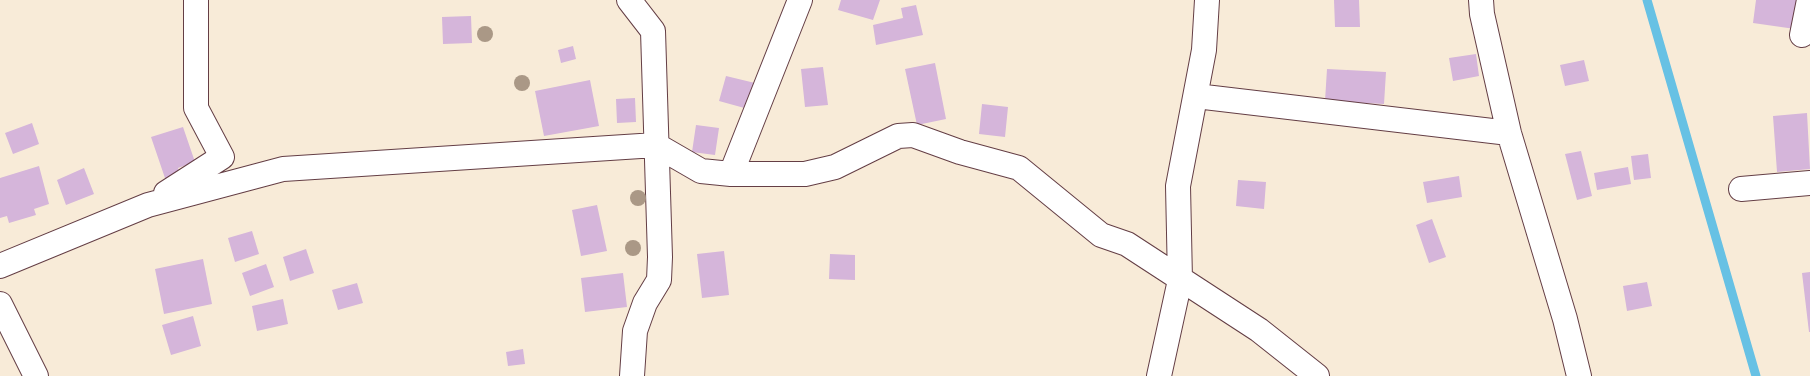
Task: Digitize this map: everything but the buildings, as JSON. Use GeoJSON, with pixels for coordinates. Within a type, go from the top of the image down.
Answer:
{"type":"FeatureCollection","features":[{"type":"Feature","properties":{"kind":"street"},"geometry":{"type":"LineString","coordinates":[[148,205],[222,157],[196,108],[196,0]]}},
{"type":"Feature","properties":{"kind":"street"},"geometry":{"type":"LineString","coordinates":[[627,376],[635,331],[645,303],[659,280],[660,257],[653,31],[629,0]]}},
{"type":"Feature","properties":{"kind":"street"},"geometry":{"type":"LineString","coordinates":[[731,174],[800,0]]}},
{"type":"Feature","properties":{"kind":"street"},"geometry":{"type":"LineString","coordinates":[[1481,0],[1482,14],[1508,133],[1565,319],[1579,376]]}},
{"type":"Feature","properties":{"kind":"street"},"geometry":{"type":"LineString","coordinates":[[1802,35],[1809,0]]}},
{"type":"Feature","properties":{"kind":"street"},"geometry":{"type":"LineString","coordinates":[[1159,376],[1180,280],[1178,186],[1204,50],[1203,1]]}},
{"type":"Feature","properties":{"kind":"street"},"geometry":{"type":"LineString","coordinates":[[1196,96],[1508,133]]}},
{"type":"Feature","properties":{"kind":"street"},"geometry":{"type":"LineString","coordinates":[[0,266],[148,205],[283,169],[656,145],[701,171],[731,174],[805,174],[835,167],[898,136],[913,135],[960,152],[1018,168],[1101,235],[1127,244],[1260,330],[1317,376]]}},
{"type":"Feature","properties":{"kind":"street"},"geometry":{"type":"LineString","coordinates":[[1742,189],[1810,183]]}},
{"type":"Feature","properties":{"kind":"street"},"geometry":{"type":"LineString","coordinates":[[0,304],[36,376]]}},
{"type":"Feature","properties":{"kind":"waterway"},"geometry":{"type":"LineString","coordinates":[[1647,0],[1756,376]]}}]}
